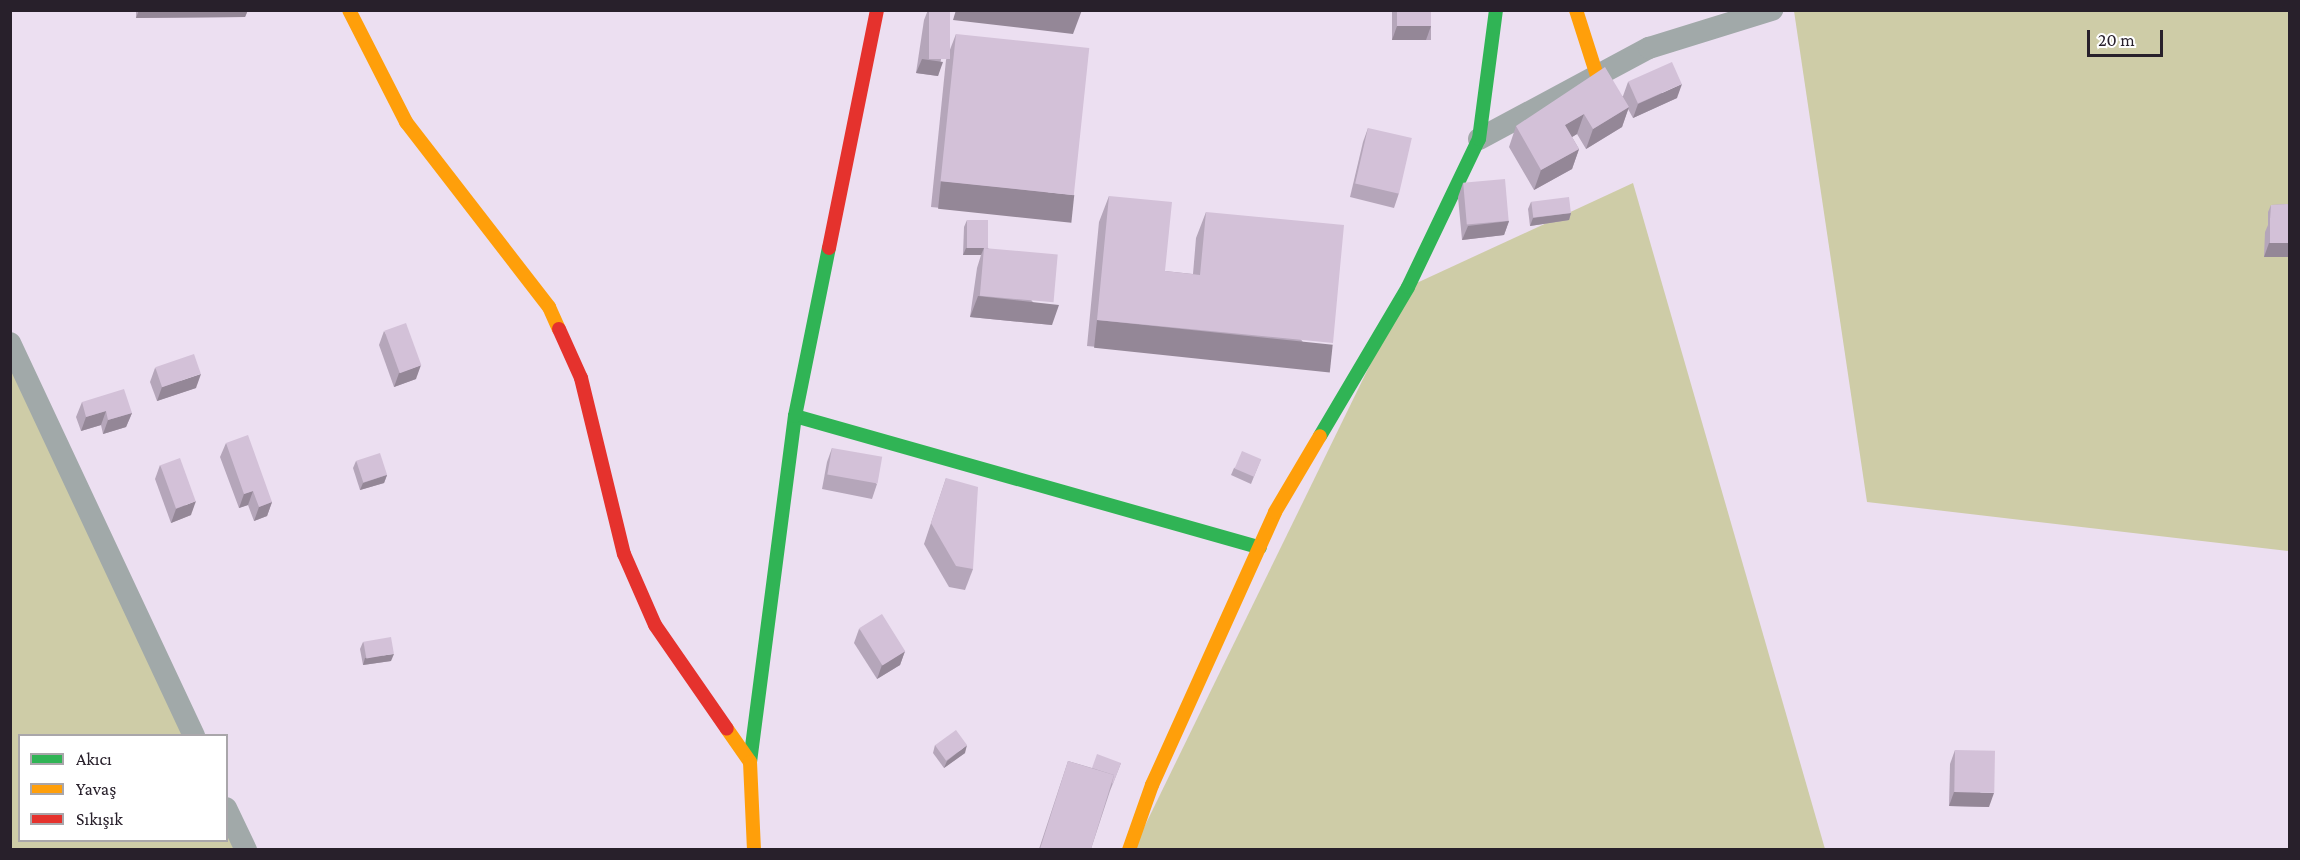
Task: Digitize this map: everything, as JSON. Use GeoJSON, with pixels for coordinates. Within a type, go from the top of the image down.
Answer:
{"type":"FeatureCollection","features":[{"type":"Feature","properties":{"kind":"street"},"geometry":{"type":"LineString","coordinates":[[350,10],[406,122],[549,307],[581,378],[628,564],[655,625],[750,762]]}},
{"type":"Feature","properties":{"kind":"street"},"geometry":{"type":"LineString","coordinates":[[754,849],[750,762],[795,416],[877,10]]}},
{"type":"Feature","properties":{"kind":"street"},"geometry":{"type":"LineString","coordinates":[[1129,849],[1152,785],[1275,512],[1408,287],[1479,139],[1496,10]]}},
{"type":"Feature","properties":{"kind":"street"},"geometry":{"type":"LineString","coordinates":[[1576,10],[1597,76]]}},
{"type":"Feature","properties":{"kind":"street"},"geometry":{"type":"LineString","coordinates":[[1479,139],[1648,48],[1772,10]]}},
{"type":"Feature","properties":{"kind":"street"},"geometry":{"type":"LineString","coordinates":[[10,343],[194,734]]}},
{"type":"Feature","properties":{"kind":"street"},"geometry":{"type":"LineString","coordinates":[[795,416],[1260,548]]}},
{"type":"Feature","properties":{"kind":"street"},"geometry":{"type":"LineString","coordinates":[[228,811],[246,849]]}},
{"type":"Feature","properties":{"kind":"shaded area"},"geometry":{"type":"Polygon","coordinates":[[[1794,11],[2289,11],[2289,551],[1867,502],[1794,11]]]}},
{"type":"Feature","properties":{"kind":"shaded area"},"geometry":{"type":"Polygon","coordinates":[[[1633,183],[1825,849],[1133,850],[1408,287],[1633,183]]]}},
{"type":"Feature","properties":{"kind":"shaded area"},"geometry":{"type":"Polygon","coordinates":[[[10,361],[191,734],[18,734],[18,842],[228,842],[228,811],[246,849],[11,849],[10,361]]]}},
{"type":"Feature","properties":{"kind":"building"},"geometry":{"type":"Polygon","coordinates":[[[929,10],[950,10],[950,59],[929,59],[929,10]]]}},
{"type":"Feature","properties":{"kind":"building"},"geometry":{"type":"Polygon","coordinates":[[[1397,10],[1431,10],[1431,26],[1397,26],[1397,10]]]}},
{"type":"Feature","properties":{"kind":"building"},"geometry":{"type":"Polygon","coordinates":[[[956,34],[1089,48],[1074,195],[941,181],[956,34]]]}},
{"type":"Feature","properties":{"kind":"building"},"geometry":{"type":"Polygon","coordinates":[[[1672,62],[1682,84],[1638,103],[1628,82],[1672,62]]]}},
{"type":"Feature","properties":{"kind":"building"},"geometry":{"type":"Polygon","coordinates":[[[1605,67],[1629,107],[1593,129],[1584,114],[1565,125],[1579,149],[1541,170],[1516,126],[1605,67]]]}},
{"type":"Feature","properties":{"kind":"building"},"geometry":{"type":"Polygon","coordinates":[[[1368,128],[1412,138],[1399,194],[1355,184],[1368,128]]]}},
{"type":"Feature","properties":{"kind":"building"},"geometry":{"type":"Polygon","coordinates":[[[1505,179],[1509,221],[1467,225],[1463,183],[1505,179]]]}},
{"type":"Feature","properties":{"kind":"building"},"geometry":{"type":"Polygon","coordinates":[[[1109,196],[1172,202],[1165,271],[1200,275],[1206,212],[1344,225],[1333,343],[1097,320],[1109,196]]]}},
{"type":"Feature","properties":{"kind":"building"},"geometry":{"type":"Polygon","coordinates":[[[1569,197],[1571,213],[1533,218],[1531,202],[1569,197]]]}},
{"type":"Feature","properties":{"kind":"building"},"geometry":{"type":"Polygon","coordinates":[[[2270,218],[2289,218],[2289,243],[2270,243],[2270,218]]]}},
{"type":"Feature","properties":{"kind":"building"},"geometry":{"type":"Polygon","coordinates":[[[2270,218],[2289,218],[2289,243],[2270,243],[2270,218]]]}},
{"type":"Feature","properties":{"kind":"building"},"geometry":{"type":"Polygon","coordinates":[[[967,220],[988,220],[988,248],[967,248],[967,220]]]}},
{"type":"Feature","properties":{"kind":"building"},"geometry":{"type":"Polygon","coordinates":[[[984,248],[1058,254],[1054,302],[980,296],[984,248]]]}},
{"type":"Feature","properties":{"kind":"building"},"geometry":{"type":"Polygon","coordinates":[[[406,323],[421,365],[400,373],[384,331],[406,323]]]}},
{"type":"Feature","properties":{"kind":"building"},"geometry":{"type":"Polygon","coordinates":[[[194,354],[201,374],[162,387],[155,367],[194,354]]]}},
{"type":"Feature","properties":{"kind":"building"},"geometry":{"type":"Polygon","coordinates":[[[124,389],[132,413],[108,420],[106,411],[86,417],[82,402],[124,389]]]}},
{"type":"Feature","properties":{"kind":"building"},"geometry":{"type":"Polygon","coordinates":[[[248,435],[272,502],[259,507],[253,491],[244,494],[226,443],[248,435]]]}},
{"type":"Feature","properties":{"kind":"building"},"geometry":{"type":"Polygon","coordinates":[[[832,448],[882,457],[878,483],[827,475],[832,448]]]}},
{"type":"Feature","properties":{"kind":"building"},"geometry":{"type":"Polygon","coordinates":[[[1242,451],[1261,459],[1254,477],[1235,468],[1242,451]]]}},
{"type":"Feature","properties":{"kind":"building"},"geometry":{"type":"Polygon","coordinates":[[[380,453],[387,475],[363,483],[356,461],[380,453]]]}},
{"type":"Feature","properties":{"kind":"building"},"geometry":{"type":"Polygon","coordinates":[[[180,458],[196,501],[176,508],[160,465],[180,458]]]}},
{"type":"Feature","properties":{"kind":"building"},"geometry":{"type":"Polygon","coordinates":[[[946,478],[978,487],[973,569],[956,566],[931,523],[946,478]]]}},
{"type":"Feature","properties":{"kind":"building"},"geometry":{"type":"Polygon","coordinates":[[[882,614],[905,651],[882,666],[859,628],[882,614]]]}},
{"type":"Feature","properties":{"kind":"building"},"geometry":{"type":"Polygon","coordinates":[[[391,637],[394,654],[366,659],[363,642],[391,637]]]}},
{"type":"Feature","properties":{"kind":"building"},"geometry":{"type":"Polygon","coordinates":[[[956,730],[967,745],[946,761],[935,745],[956,730]]]}},
{"type":"Feature","properties":{"kind":"building"},"geometry":{"type":"Polygon","coordinates":[[[1955,750],[1995,751],[1994,793],[1954,792],[1955,750]]]}},
{"type":"Feature","properties":{"kind":"building"},"geometry":{"type":"Polygon","coordinates":[[[1097,754],[1121,763],[1113,784],[1114,775],[1092,768],[1097,754]]]}},
{"type":"Feature","properties":{"kind":"building"},"geometry":{"type":"Polygon","coordinates":[[[1068,761],[1114,775],[1091,849],[1040,849],[1068,761]]]}},
{"type":"Feature","properties":{"kind":"traffic: fast"},"geometry":{"type":"LineString","coordinates":[[1320,436],[1408,287],[1479,139],[1496,10]]}},
{"type":"Feature","properties":{"kind":"traffic: fast"},"geometry":{"type":"LineString","coordinates":[[750,762],[795,416],[829,248]]}},
{"type":"Feature","properties":{"kind":"traffic: fast"},"geometry":{"type":"LineString","coordinates":[[795,416],[1260,548]]}},
{"type":"Feature","properties":{"kind":"traffic: slow"},"geometry":{"type":"LineString","coordinates":[[349,10],[406,122],[549,307],[559,329]]}},
{"type":"Feature","properties":{"kind":"traffic: slow"},"geometry":{"type":"LineString","coordinates":[[1576,10],[1597,76]]}},
{"type":"Feature","properties":{"kind":"traffic: slow"},"geometry":{"type":"LineString","coordinates":[[1129,850],[1152,785],[1275,512],[1320,436]]}},
{"type":"Feature","properties":{"kind":"traffic: slow"},"geometry":{"type":"LineString","coordinates":[[727,729],[750,762],[754,850]]}},
{"type":"Feature","properties":{"kind":"traffic: jam"},"geometry":{"type":"LineString","coordinates":[[829,248],[877,10]]}},
{"type":"Feature","properties":{"kind":"traffic: jam"},"geometry":{"type":"LineString","coordinates":[[559,329],[581,378],[624,554],[655,625],[727,729]]}}]}
